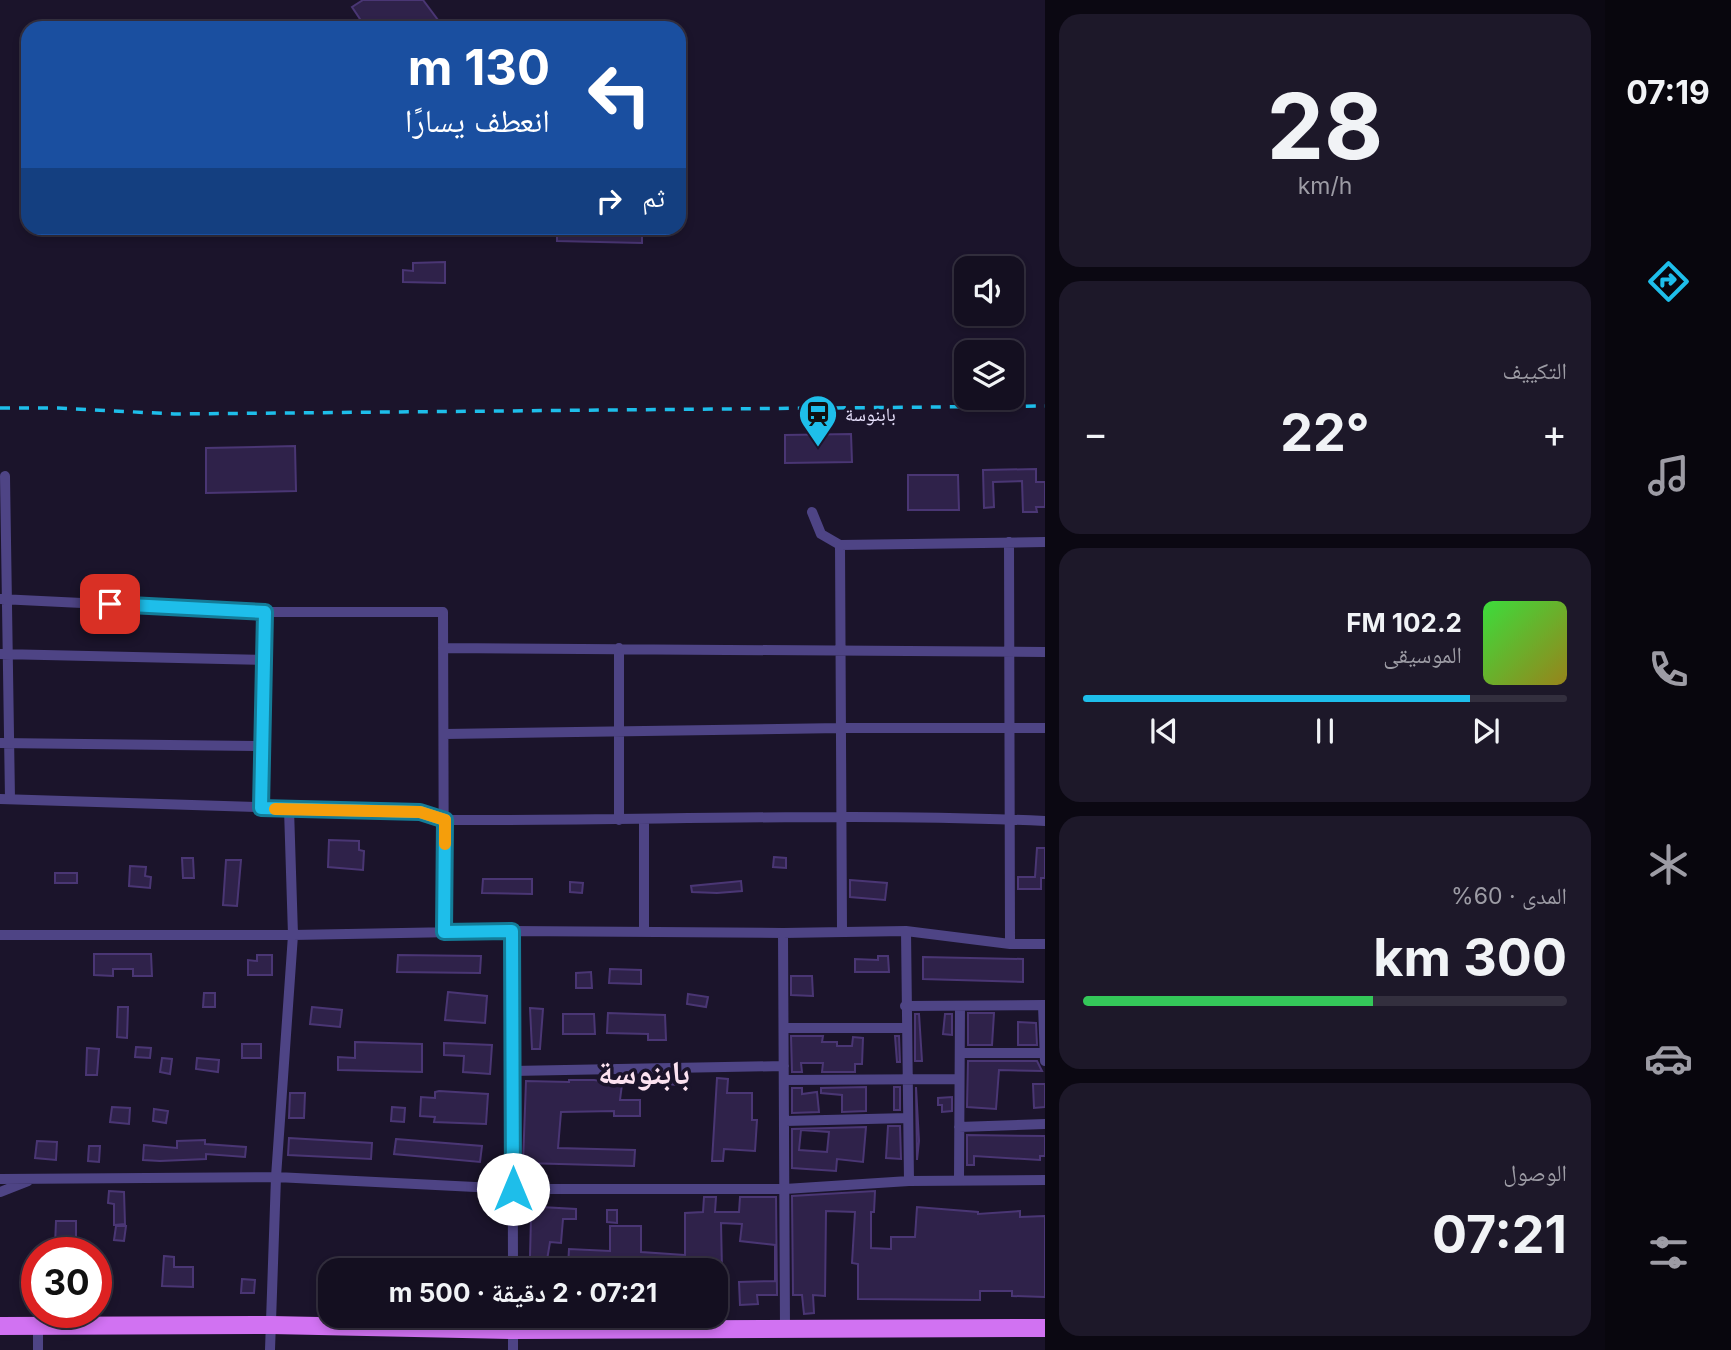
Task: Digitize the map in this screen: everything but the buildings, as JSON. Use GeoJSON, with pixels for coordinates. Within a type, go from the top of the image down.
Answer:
{"type":"FeatureCollection","features":[{"type":"Feature","properties":{"kind":"main road"},"geometry":{"type":"LineString","coordinates":[[112,1326],[318,1325]]}},
{"type":"Feature","properties":{"kind":"main road"},"geometry":{"type":"LineString","coordinates":[[0,1326],[21,1326]]}},
{"type":"Feature","properties":{"kind":"main road"},"geometry":{"type":"LineString","coordinates":[[707,1328],[1045,1328]]}},
{"type":"Feature","properties":{"kind":"street"},"geometry":{"type":"LineString","coordinates":[[5,476],[5,799],[420,812],[445,820],[841,817],[1045,821]]}},
{"type":"Feature","properties":{"kind":"street"},"geometry":{"type":"LineString","coordinates":[[812,512],[821,534],[840,545],[1045,542]]}},
{"type":"Feature","properties":{"kind":"street"},"geometry":{"type":"LineString","coordinates":[[1009,542],[1010,944]]}},
{"type":"Feature","properties":{"kind":"street"},"geometry":{"type":"LineString","coordinates":[[840,545],[842,932]]}},
{"type":"Feature","properties":{"kind":"street"},"geometry":{"type":"LineString","coordinates":[[4,599],[265,612],[443,612],[444,932]]}},
{"type":"Feature","properties":{"kind":"street"},"geometry":{"type":"LineString","coordinates":[[261,808],[265,612]]}},
{"type":"Feature","properties":{"kind":"street"},"geometry":{"type":"LineString","coordinates":[[443,648],[1045,652]]}},
{"type":"Feature","properties":{"kind":"street"},"geometry":{"type":"LineString","coordinates":[[619,648],[619,820]]}},
{"type":"Feature","properties":{"kind":"street"},"geometry":{"type":"LineString","coordinates":[[4,654],[265,660]]}},
{"type":"Feature","properties":{"kind":"street"},"geometry":{"type":"LineString","coordinates":[[444,734],[1045,728]]}},
{"type":"Feature","properties":{"kind":"street"},"geometry":{"type":"LineString","coordinates":[[5,743],[263,747]]}},
{"type":"Feature","properties":{"kind":"street"},"geometry":{"type":"LineString","coordinates":[[270,1350],[276,1177],[293,936],[289,809]]}},
{"type":"Feature","properties":{"kind":"street"},"geometry":{"type":"LineString","coordinates":[[644,820],[644,930]]}},
{"type":"Feature","properties":{"kind":"street"},"geometry":{"type":"LineString","coordinates":[[0,935],[293,936],[512,931],[906,931],[1010,944],[1045,944]]}},
{"type":"Feature","properties":{"kind":"street"},"geometry":{"type":"LineString","coordinates":[[512,931],[513,1258]]}},
{"type":"Feature","properties":{"kind":"street"},"geometry":{"type":"LineString","coordinates":[[906,931],[909,1181]]}},
{"type":"Feature","properties":{"kind":"street"},"geometry":{"type":"LineString","coordinates":[[783,933],[785,1330]]}},
{"type":"Feature","properties":{"kind":"street"},"geometry":{"type":"LineString","coordinates":[[905,1006],[1044,1005],[1045,1061]]}},
{"type":"Feature","properties":{"kind":"street"},"geometry":{"type":"LineString","coordinates":[[959,1180],[960,1006]]}},
{"type":"Feature","properties":{"kind":"street"},"geometry":{"type":"LineString","coordinates":[[785,1028],[906,1028]]}},
{"type":"Feature","properties":{"kind":"street"},"geometry":{"type":"LineString","coordinates":[[960,1053],[1045,1053]]}},
{"type":"Feature","properties":{"kind":"street"},"geometry":{"type":"LineString","coordinates":[[512,1071],[785,1066]]}},
{"type":"Feature","properties":{"kind":"street"},"geometry":{"type":"LineString","coordinates":[[784,1080],[959,1079]]}},
{"type":"Feature","properties":{"kind":"street"},"geometry":{"type":"LineString","coordinates":[[785,1121],[908,1118]]}},
{"type":"Feature","properties":{"kind":"street"},"geometry":{"type":"LineString","coordinates":[[959,1127],[1045,1124]]}},
{"type":"Feature","properties":{"kind":"street"},"geometry":{"type":"LineString","coordinates":[[0,1179],[276,1177],[513,1189],[785,1189],[909,1181],[1045,1180]]}},
{"type":"Feature","properties":{"kind":"street"},"geometry":{"type":"LineString","coordinates":[[0,1192],[33,1179]]}},
{"type":"Feature","properties":{"kind":"street"},"geometry":{"type":"LineString","coordinates":[[38,1328],[38,1350]]}},
{"type":"Feature","properties":{"kind":"street"},"geometry":{"type":"LineString","coordinates":[[513,1328],[513,1350]]}},
{"type":"Feature","properties":{"kind":"railway"},"geometry":{"type":"LineString","coordinates":[[0,408],[174,414],[1045,406]]}},
{"type":"Feature","properties":{"kind":"slow traffic"},"geometry":{"type":"LineString","coordinates":[[275,809],[420,812],[445,820],[445,844]]}},
{"type":"Feature","properties":{"kind":"place","name":"بابنوسة"},"geometry":{"type":"Point","coordinates":[818,448]}},
{"type":"Feature","properties":{"kind":"district","name":"بابنوسة"},"geometry":{"type":"Point","coordinates":[644,1072]}},
{"type":"Feature","properties":{"kind":"route"},"geometry":{"type":"LineString","coordinates":[[110,604],[265,612],[261,808],[420,812],[445,820],[444,932],[512,931],[513,1189]]}}]}
